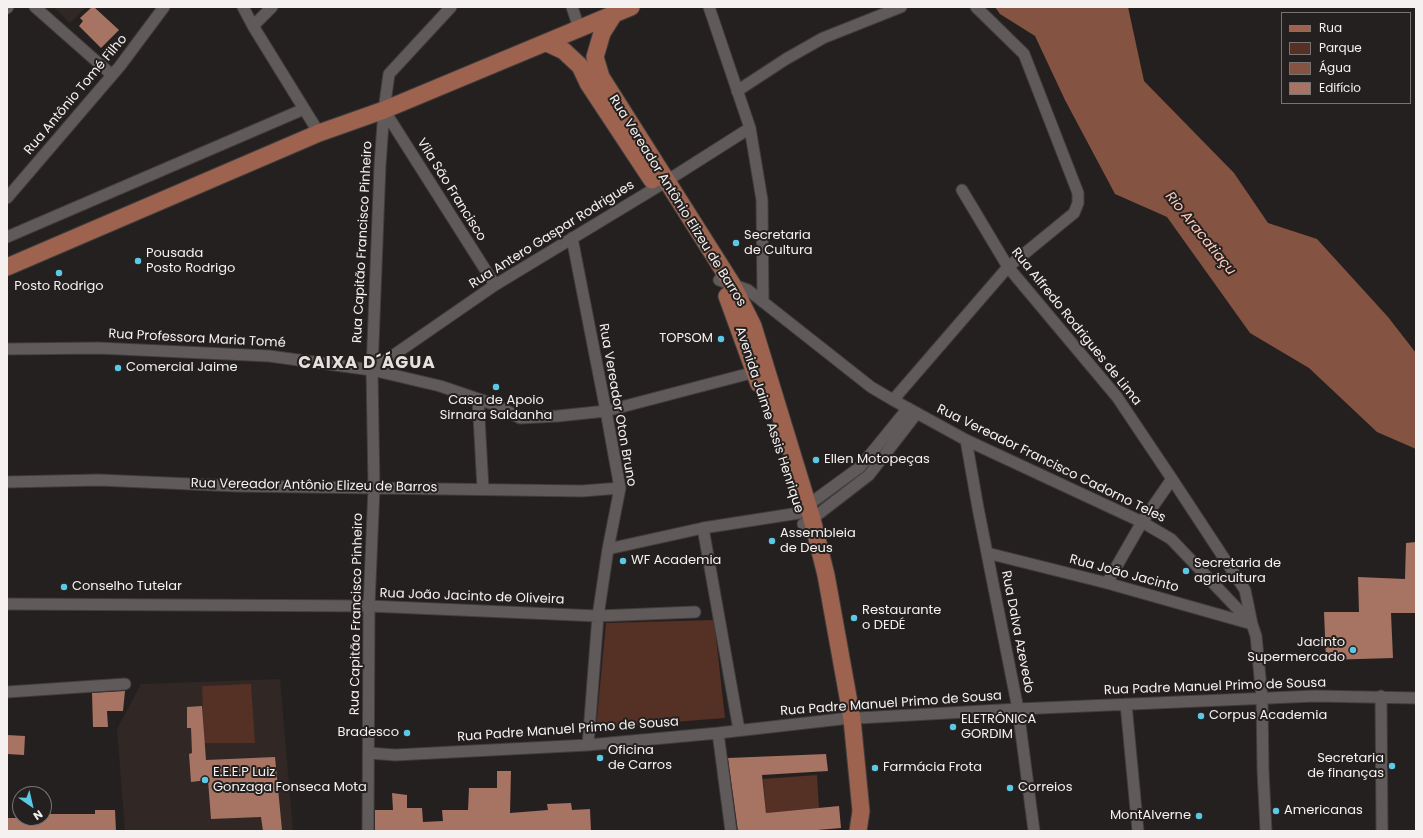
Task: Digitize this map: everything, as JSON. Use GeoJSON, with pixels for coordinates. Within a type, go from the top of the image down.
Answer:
{"type":"FeatureCollection","features":[{"type":"Feature","properties":{"kind":"main road"},"geometry":{"type":"LineString","coordinates":[[7,267],[320,133],[384,110],[631,7]]}},
{"type":"Feature","properties":{"kind":"main road"},"geometry":{"type":"LineString","coordinates":[[595,57],[602,33],[614,14]]}},
{"type":"Feature","properties":{"kind":"main road"},"geometry":{"type":"LineString","coordinates":[[579,28],[576,44],[580,66]]}},
{"type":"Feature","properties":{"kind":"main road","name":"Rua Vereador Antônio Elizeu de Barros"},"geometry":{"type":"LineString","coordinates":[[579,28],[595,57],[600,77],[661,184]]}},
{"type":"Feature","properties":{"kind":"main road","name":"Avenida Jaime Assis Henrique"},"geometry":{"type":"LineString","coordinates":[[547,43],[564,51],[580,66],[588,83],[661,184],[725,282],[726,292],[806,515],[847,719],[850,812],[858,831]]}},
{"type":"Feature","properties":{"kind":"main road","name":"Rua Vereador Antônio Elizeu de Barros"},"geometry":{"type":"LineString","coordinates":[[725,282],[753,326],[806,515]]}},
{"type":"Feature","properties":{"kind":"street"},"geometry":{"type":"LineString","coordinates":[[36,7],[112,75]]}},
{"type":"Feature","properties":{"kind":"street","name":"Rua Antônio Tomé Filho"},"geometry":{"type":"LineString","coordinates":[[7,198],[112,75],[164,7]]}},
{"type":"Feature","properties":{"kind":"street"},"geometry":{"type":"LineString","coordinates":[[243,7],[253,26],[320,133]]}},
{"type":"Feature","properties":{"kind":"street"},"geometry":{"type":"LineString","coordinates":[[253,26],[272,7]]}},
{"type":"Feature","properties":{"kind":"street","name":"Rua Capitão Francisco Pinheiro"},"geometry":{"type":"LineString","coordinates":[[368,831],[369,606],[374,488],[372,370],[380,165],[384,110],[389,74],[451,7]]}},
{"type":"Feature","properties":{"kind":"street"},"geometry":{"type":"LineString","coordinates":[[572,7],[579,28]]}},
{"type":"Feature","properties":{"kind":"street"},"geometry":{"type":"LineString","coordinates":[[709,7],[750,128],[762,200],[763,302]]}},
{"type":"Feature","properties":{"kind":"street"},"geometry":{"type":"LineString","coordinates":[[737,92],[786,59],[823,38],[901,7]]}},
{"type":"Feature","properties":{"kind":"street"},"geometry":{"type":"LineString","coordinates":[[893,400],[1008,267],[1074,213],[1078,203],[1078,193],[1024,54],[976,7]]}},
{"type":"Feature","properties":{"kind":"street"},"geometry":{"type":"LineString","coordinates":[[7,238],[304,109]]}},
{"type":"Feature","properties":{"kind":"street","name":"Vila São Francisco"},"geometry":{"type":"LineString","coordinates":[[384,110],[495,285]]}},
{"type":"Feature","properties":{"kind":"street","name":"Rua Antero Gaspar Rodrigues"},"geometry":{"type":"LineString","coordinates":[[372,370],[495,285],[750,128]]}},
{"type":"Feature","properties":{"kind":"street","name":"Rua Alfredo Rodrigues de Lima"},"geometry":{"type":"LineString","coordinates":[[962,190],[1008,267],[1117,397],[1172,479],[1245,590],[1252,624]]}},
{"type":"Feature","properties":{"kind":"street","name":"Rua Vereador Oton Bruno"},"geometry":{"type":"LineString","coordinates":[[572,238],[620,488],[608,549],[598,616],[588,745]]}},
{"type":"Feature","properties":{"kind":"street","name":"Rua Vereador Francisco Cadorno Teles"},"geometry":{"type":"LineString","coordinates":[[725,282],[748,290],[871,386],[893,400],[966,440],[1142,522],[1171,539],[1252,624],[1256,636],[1262,698]]}},
{"type":"Feature","properties":{"kind":"street","name":"Rua Professora Maria Tomé"},"geometry":{"type":"LineString","coordinates":[[7,349],[98,348],[269,356],[372,370],[440,386],[496,405],[520,418],[606,411],[755,372]]}},
{"type":"Feature","properties":{"kind":"street"},"geometry":{"type":"LineString","coordinates":[[478,399],[482,489]]}},
{"type":"Feature","properties":{"kind":"street"},"geometry":{"type":"LineString","coordinates":[[608,549],[703,528],[806,515],[869,475],[912,410]]}},
{"type":"Feature","properties":{"kind":"street","name":"Rua Dalva Azevedo"},"geometry":{"type":"LineString","coordinates":[[966,440],[1018,709],[1034,831]]}},
{"type":"Feature","properties":{"kind":"street"},"geometry":{"type":"LineString","coordinates":[[1107,583],[1142,522],[1172,479]]}},
{"type":"Feature","properties":{"kind":"street","name":"Rua Vereador Antônio Elizeu de Barros"},"geometry":{"type":"LineString","coordinates":[[7,482],[99,480],[236,486],[582,491],[620,488]]}},
{"type":"Feature","properties":{"kind":"street"},"geometry":{"type":"LineString","coordinates":[[703,528],[739,730]]}},
{"type":"Feature","properties":{"kind":"street","name":"Rua João Jacinto"},"geometry":{"type":"LineString","coordinates":[[987,553],[1107,583],[1252,624]]}},
{"type":"Feature","properties":{"kind":"street","name":"Rua João Jacinto de Oliveira"},"geometry":{"type":"LineString","coordinates":[[7,604],[369,606],[598,616],[695,612]]}},
{"type":"Feature","properties":{"kind":"street"},"geometry":{"type":"LineString","coordinates":[[7,692],[125,684]]}},
{"type":"Feature","properties":{"kind":"street","name":"Rua Padre Manuel Primo de Sousa"},"geometry":{"type":"LineString","coordinates":[[369,753],[395,755],[588,745],[847,719],[1018,709],[1315,696],[1381,696],[1416,698]]}},
{"type":"Feature","properties":{"kind":"street"},"geometry":{"type":"LineString","coordinates":[[1381,696],[1382,831]]}},
{"type":"Feature","properties":{"kind":"street"},"geometry":{"type":"LineString","coordinates":[[1262,698],[1266,831]]}},
{"type":"Feature","properties":{"kind":"street"},"geometry":{"type":"LineString","coordinates":[[1126,704],[1138,831]]}},
{"type":"Feature","properties":{"kind":"street"},"geometry":{"type":"LineString","coordinates":[[718,733],[731,831]]}},
{"type":"Feature","properties":{"kind":"shaded area"},"geometry":{"type":"Polygon","coordinates":[[[54,7],[86,7],[70,23],[54,7]]]}},
{"type":"Feature","properties":{"kind":"shaded area","name":"E.E.E.P Luiz Gonzaga Fonseca Mota"},"geometry":{"type":"Polygon","coordinates":[[[280,679],[293,831],[125,831],[117,729],[141,684],[280,679]]]}},
{"type":"Feature","properties":{"kind":"green space"},"geometry":{"type":"Polygon","coordinates":[[[714,620],[725,718],[596,728],[606,623],[714,620]]]}},
{"type":"Feature","properties":{"kind":"green space"},"geometry":{"type":"Polygon","coordinates":[[[251,684],[255,743],[204,743],[202,686],[251,684]]]}},
{"type":"Feature","properties":{"kind":"green space"},"geometry":{"type":"Polygon","coordinates":[[[817,775],[819,808],[766,813],[763,779],[817,775]]]}},
{"type":"Feature","properties":{"kind":"water","name":"Rio Aracatiaçu"},"geometry":{"type":"Polygon","coordinates":[[[995,7],[1128,7],[1144,81],[1234,173],[1268,223],[1317,239],[1388,317],[1416,353],[1416,449],[1377,432],[1309,368],[1250,333],[1167,217],[1115,194],[1065,100],[1035,36],[1000,14],[995,7]]]}},
{"type":"Feature","properties":{"kind":"building"},"geometry":{"type":"Polygon","coordinates":[[[92,7],[94,7],[119,30],[101,48],[79,26],[83,21],[80,18],[92,7]]]}},
{"type":"Feature","properties":{"kind":"building"},"geometry":{"type":"Polygon","coordinates":[[[1416,542],[1416,613],[1391,613],[1393,658],[1326,660],[1324,612],[1359,612],[1358,577],[1405,579],[1406,543],[1416,542]]]}},
{"type":"Feature","properties":{"kind":"building"},"geometry":{"type":"Polygon","coordinates":[[[125,691],[123,711],[107,711],[108,727],[93,727],[92,693],[125,691]]]}},
{"type":"Feature","properties":{"kind":"building"},"geometry":{"type":"Polygon","coordinates":[[[202,706],[206,760],[275,757],[282,830],[263,831],[261,817],[211,819],[208,780],[191,782],[189,754],[192,753],[191,728],[187,728],[187,707],[202,706]]]}},
{"type":"Feature","properties":{"kind":"building"},"geometry":{"type":"Polygon","coordinates":[[[7,735],[25,736],[24,755],[7,754],[7,735]]]}},
{"type":"Feature","properties":{"kind":"building"},"geometry":{"type":"Polygon","coordinates":[[[826,754],[828,771],[762,775],[766,813],[839,806],[841,828],[805,831],[738,831],[728,758],[826,754]]]}},
{"type":"Feature","properties":{"kind":"building"},"geometry":{"type":"Polygon","coordinates":[[[497,771],[511,771],[510,813],[548,810],[547,804],[571,803],[572,810],[590,809],[591,831],[375,831],[375,810],[393,810],[392,793],[407,795],[407,808],[422,808],[423,822],[443,821],[442,810],[468,810],[469,788],[497,788],[497,771]]]}},
{"type":"Feature","properties":{"kind":"building"},"geometry":{"type":"Polygon","coordinates":[[[95,810],[115,810],[116,831],[7,831],[7,818],[12,818],[12,826],[52,826],[52,814],[95,814],[95,810]]]}},
{"type":"Feature","properties":{"kind":"place","name":"Secretaria de Cultura"},"geometry":{"type":"Point","coordinates":[736,243]}},
{"type":"Feature","properties":{"kind":"place","name":"Pousada Posto Rodrigo"},"geometry":{"type":"Point","coordinates":[138,261]}},
{"type":"Feature","properties":{"kind":"place","name":"Posto Rodrigo"},"geometry":{"type":"Point","coordinates":[59,273]}},
{"type":"Feature","properties":{"kind":"place","name":"TOPSOM"},"geometry":{"type":"Point","coordinates":[721,339]}},
{"type":"Feature","properties":{"kind":"place","name":"Comercial Jaime"},"geometry":{"type":"Point","coordinates":[118,368]}},
{"type":"Feature","properties":{"kind":"place","name":"Casa de Apoio Sirnara Saldanha"},"geometry":{"type":"Point","coordinates":[496,387]}},
{"type":"Feature","properties":{"kind":"place","name":"Ellen Motopeças"},"geometry":{"type":"Point","coordinates":[816,460]}},
{"type":"Feature","properties":{"kind":"place","name":"Assembleia de Deus"},"geometry":{"type":"Point","coordinates":[772,541]}},
{"type":"Feature","properties":{"kind":"place","name":"WF Academia"},"geometry":{"type":"Point","coordinates":[623,561]}},
{"type":"Feature","properties":{"kind":"place","name":"Secretaria de agricultura"},"geometry":{"type":"Point","coordinates":[1186,571]}},
{"type":"Feature","properties":{"kind":"place","name":"Conselho Tutelar"},"geometry":{"type":"Point","coordinates":[64,587]}},
{"type":"Feature","properties":{"kind":"place","name":"Restaurante o DEDÉ"},"geometry":{"type":"Point","coordinates":[854,618]}},
{"type":"Feature","properties":{"kind":"place","name":"Jacinto Supermercado"},"geometry":{"type":"Point","coordinates":[1353,650]}},
{"type":"Feature","properties":{"kind":"place","name":"Corpus Academia"},"geometry":{"type":"Point","coordinates":[1201,716]}},
{"type":"Feature","properties":{"kind":"place","name":"ELETRÔNICA GORDIM"},"geometry":{"type":"Point","coordinates":[953,727]}},
{"type":"Feature","properties":{"kind":"place","name":"Bradesco"},"geometry":{"type":"Point","coordinates":[407,733]}},
{"type":"Feature","properties":{"kind":"place","name":"Oficina de Carros"},"geometry":{"type":"Point","coordinates":[600,758]}},
{"type":"Feature","properties":{"kind":"place","name":"Secretaria de finanças"},"geometry":{"type":"Point","coordinates":[1392,766]}},
{"type":"Feature","properties":{"kind":"place","name":"Farmácia Frota"},"geometry":{"type":"Point","coordinates":[875,768]}},
{"type":"Feature","properties":{"kind":"place","name":"E.E.E.P Luiz Gonzaga Fonseca Mota"},"geometry":{"type":"Point","coordinates":[205,780]}},
{"type":"Feature","properties":{"kind":"place","name":"Correios"},"geometry":{"type":"Point","coordinates":[1010,788]}},
{"type":"Feature","properties":{"kind":"place","name":"Americanas"},"geometry":{"type":"Point","coordinates":[1276,811]}},
{"type":"Feature","properties":{"kind":"place","name":"MontAlverne"},"geometry":{"type":"Point","coordinates":[1199,816]}},
{"type":"Feature","properties":{"kind":"district","name":"CAIXA D´ÁGUA"},"geometry":{"type":"Point","coordinates":[367,364]}}]}
